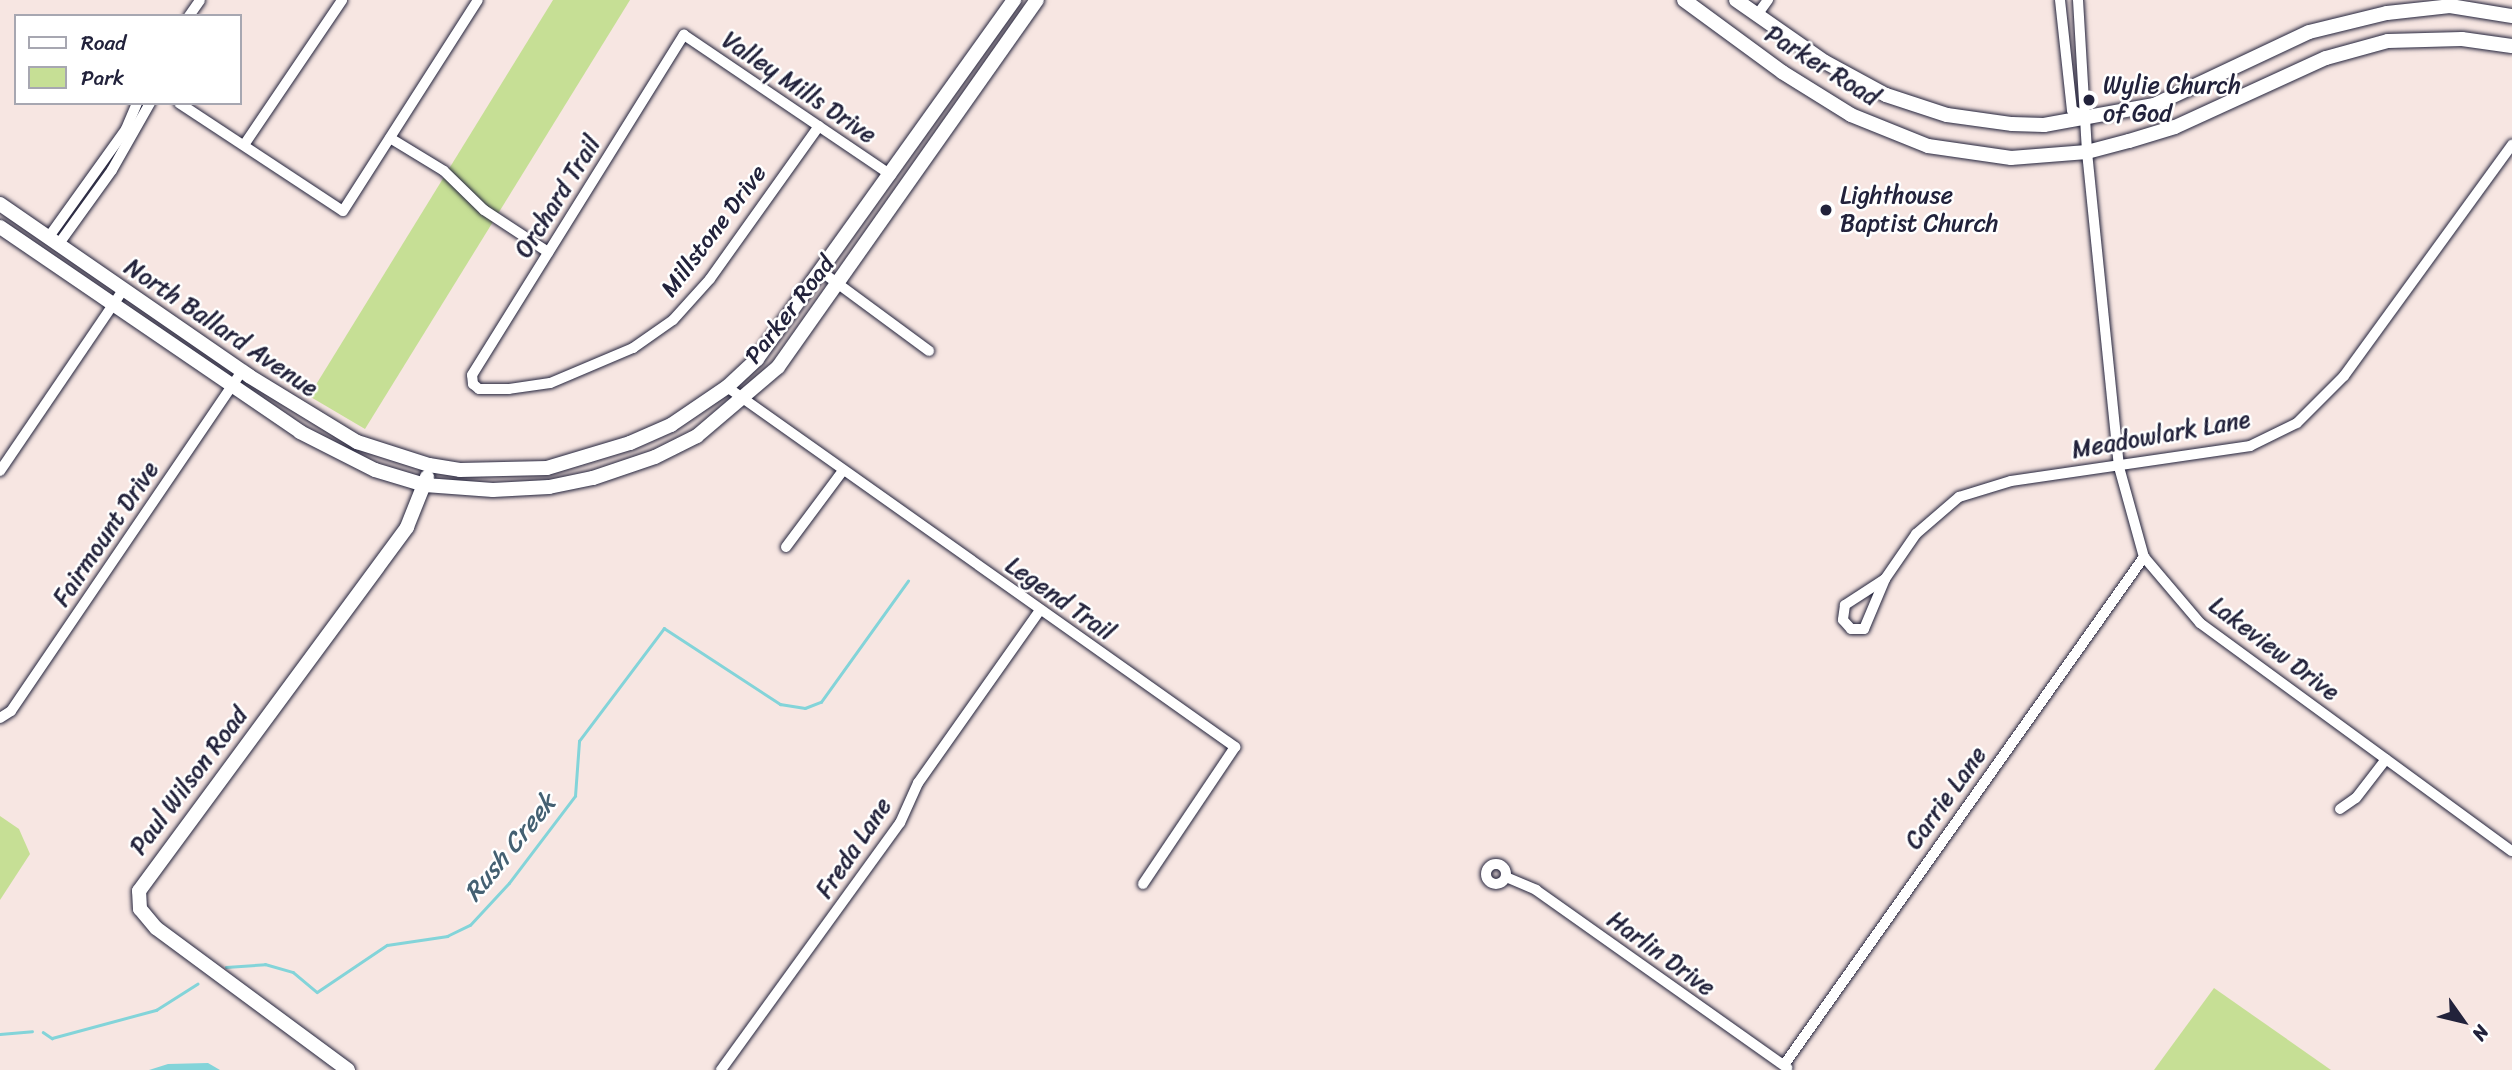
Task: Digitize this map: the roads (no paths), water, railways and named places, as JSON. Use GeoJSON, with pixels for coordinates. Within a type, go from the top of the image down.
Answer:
{"type":"FeatureCollection","features":[{"type":"Feature","properties":{"kind":"main road","name":"Parker Road"},"geometry":{"type":"LineString","coordinates":[[429,465],[491,471],[547,468],[630,443],[671,425],[727,387],[757,359],[822,272],[1014,0]]}},
{"type":"Feature","properties":{"kind":"main road","name":"Parker Road"},"geometry":{"type":"LineString","coordinates":[[425,485],[513,490],[593,478],[655,457],[697,436],[744,400],[794,349],[1037,0]]}},
{"type":"Feature","properties":{"kind":"main road","name":"Parker Road"},"geometry":{"type":"LineString","coordinates":[[1684,0],[1792,79],[1851,115],[1905,138],[1976,156],[2087,152],[2175,127],[2326,58],[2365,47],[2434,38],[2512,46]]}},
{"type":"Feature","properties":{"kind":"main road","name":"Parker Road"},"geometry":{"type":"LineString","coordinates":[[1735,0],[1857,82],[1896,100],[1947,115],[2002,123],[2044,125],[2154,105],[2333,25],[2409,9],[2450,6],[2512,16]]}},
{"type":"Feature","properties":{"kind":"main road","name":"North Ballard Avenue"},"geometry":{"type":"LineString","coordinates":[[0,204],[242,372],[357,442],[429,465]]}},
{"type":"Feature","properties":{"kind":"main road","name":"North Ballard Avenue"},"geometry":{"type":"LineString","coordinates":[[0,227],[315,441],[376,470],[425,485]]}},
{"type":"Feature","properties":{"kind":"main road","name":"Paul Wilson Road"},"geometry":{"type":"LineString","coordinates":[[348,1070],[156,928],[140,909],[139,891],[407,527],[425,485],[429,465]]}},
{"type":"Feature","properties":{"kind":"street"},"geometry":{"type":"LineString","coordinates":[[244,145],[342,0]]}},
{"type":"Feature","properties":{"kind":"street"},"geometry":{"type":"LineString","coordinates":[[182,105],[343,211],[478,0]]}},
{"type":"Feature","properties":{"kind":"street"},"geometry":{"type":"LineString","coordinates":[[1757,15],[1768,0]]}},
{"type":"Feature","properties":{"kind":"street"},"geometry":{"type":"LineString","coordinates":[[2060,0],[2072,110],[2087,118]]}},
{"type":"Feature","properties":{"kind":"street","name":"Lakeview Drive"},"geometry":{"type":"LineString","coordinates":[[2078,0],[2087,152],[2119,467],[2144,557],[2200,623],[2512,851]]}},
{"type":"Feature","properties":{"kind":"street","name":"Valley Mills Drive"},"geometry":{"type":"LineString","coordinates":[[684,35],[891,175]]}},
{"type":"Feature","properties":{"kind":"street","name":"Orchard Trail"},"geometry":{"type":"LineString","coordinates":[[473,383],[472,375],[684,35]]}},
{"type":"Feature","properties":{"kind":"street"},"geometry":{"type":"LineString","coordinates":[[53,242],[126,129],[136,105]]}},
{"type":"Feature","properties":{"kind":"street"},"geometry":{"type":"LineString","coordinates":[[53,242],[118,160],[149,105]]}},
{"type":"Feature","properties":{"kind":"street","name":"Millstone Drive"},"geometry":{"type":"LineString","coordinates":[[473,383],[479,389],[509,389],[550,383],[612,358],[673,320],[710,279],[819,126]]}},
{"type":"Feature","properties":{"kind":"street"},"geometry":{"type":"LineString","coordinates":[[390,138],[443,171],[484,210],[548,252]]}},
{"type":"Feature","properties":{"kind":"street","name":"Meadowlark Lane"},"geometry":{"type":"LineString","coordinates":[[1885,579],[1845,605],[1843,620],[1851,629],[1864,629],[1871,621],[1885,579],[1916,534],[1959,497],[2011,481],[2250,446],[2297,423],[2344,376],[2512,145]]}},
{"type":"Feature","properties":{"kind":"street"},"geometry":{"type":"LineString","coordinates":[[822,272],[929,351]]}},
{"type":"Feature","properties":{"kind":"street"},"geometry":{"type":"LineString","coordinates":[[0,471],[123,290]]}},
{"type":"Feature","properties":{"kind":"street","name":"Fairmount Drive"},"geometry":{"type":"LineString","coordinates":[[2,718],[242,372]]}},
{"type":"Feature","properties":{"kind":"street","name":"Legend Trail"},"geometry":{"type":"LineString","coordinates":[[727,387],[842,472],[1236,747],[1143,884]]}},
{"type":"Feature","properties":{"kind":"street"},"geometry":{"type":"LineString","coordinates":[[786,547],[842,472]]}},
{"type":"Feature","properties":{"kind":"street","name":"Carrie Lane"},"geometry":{"type":"LineString","coordinates":[[1786,1068],[2144,557]]}},
{"type":"Feature","properties":{"kind":"street","name":"Freda Lane"},"geometry":{"type":"LineString","coordinates":[[721,1070],[900,823],[918,783],[1040,610]]}},
{"type":"Feature","properties":{"kind":"street"},"geometry":{"type":"LineString","coordinates":[[2340,809],[2356,798],[2386,759]]}},
{"type":"Feature","properties":{"kind":"street","name":"Harlin Drive"},"geometry":{"type":"LineString","coordinates":[[1506,877],[1536,890],[1786,1068]]}},
{"type":"Feature","properties":{"kind":"water"},"geometry":{"type":"Polygon","coordinates":[[[208,1063],[220,1070],[149,1070],[168,1064],[208,1063]]]}},
{"type":"Feature","properties":{"kind":"waterway","name":"Rush Creek"},"geometry":{"type":"LineString","coordinates":[[226,967],[265,964],[293,972],[317,992],[387,945],[447,936],[470,925],[509,883],[575,796],[579,741],[664,628],[780,704],[805,708],[821,702],[908,581]]}},
{"type":"Feature","properties":{"kind":"waterway","name":"Rush Creek"},"geometry":{"type":"LineString","coordinates":[[43,1032],[52,1038],[156,1010],[197,984]]}},
{"type":"Feature","properties":{"kind":"waterway","name":"Rush Creek"},"geometry":{"type":"LineString","coordinates":[[0,1034],[32,1031]]}},
{"type":"Feature","properties":{"kind":"place","name":"Wylie Church of God"},"geometry":{"type":"Point","coordinates":[2089,100]}},
{"type":"Feature","properties":{"kind":"place","name":"Lighthouse Baptist Church"},"geometry":{"type":"Point","coordinates":[1826,210]}}]}
